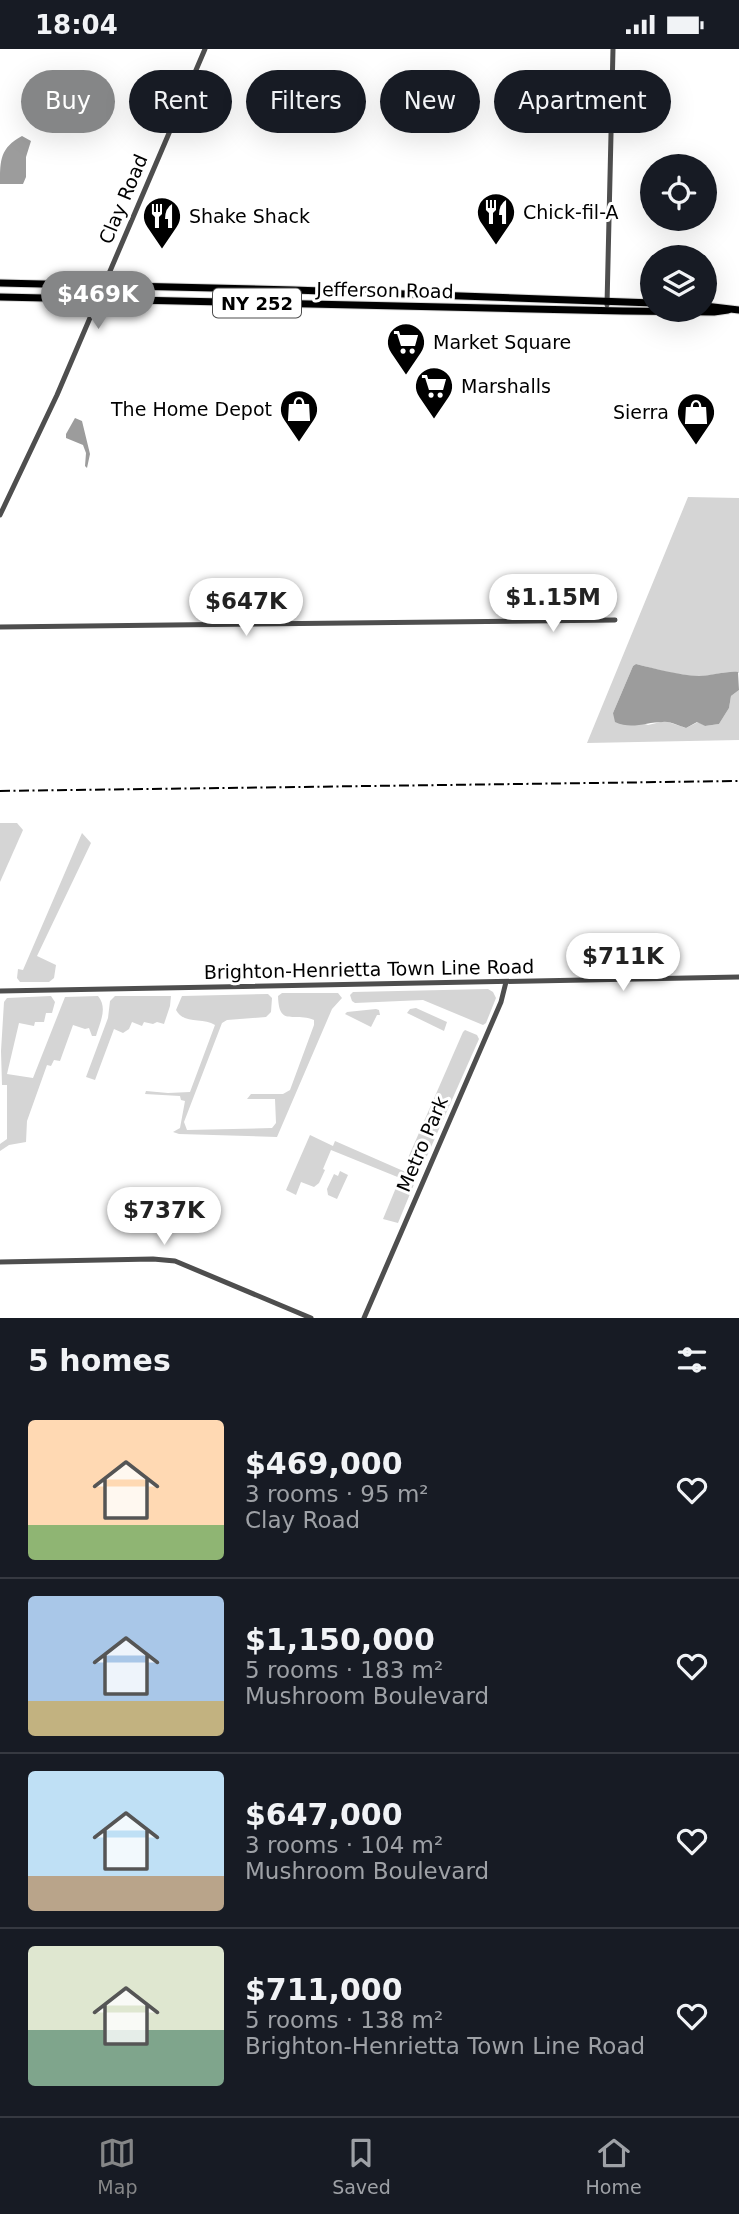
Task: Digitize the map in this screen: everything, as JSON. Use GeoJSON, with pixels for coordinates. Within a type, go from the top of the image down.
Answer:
{"type":"FeatureCollection","features":[{"type":"Feature","properties":{"kind":"main road","name":"Jefferson Road"},"geometry":{"type":"LineString","coordinates":[[0,283],[640,302]]}},
{"type":"Feature","properties":{"kind":"main road","name":"Jefferson Road"},"geometry":{"type":"LineString","coordinates":[[0,297],[713,313],[728,310]]}},
{"type":"Feature","properties":{"kind":"main road","name":"Jefferson Road"},"geometry":{"type":"LineString","coordinates":[[717,308],[739,310]]}},
{"type":"Feature","properties":{"kind":"street","name":"Clay Road"},"geometry":{"type":"LineString","coordinates":[[0,515],[57,394],[205,49]]}},
{"type":"Feature","properties":{"kind":"street"},"geometry":{"type":"LineString","coordinates":[[607,310],[613,49]]}},
{"type":"Feature","properties":{"kind":"street"},"geometry":{"type":"LineString","coordinates":[[0,627],[615,620]]}},
{"type":"Feature","properties":{"kind":"street","name":"Brighton-Henrietta Town Line Road"},"geometry":{"type":"LineString","coordinates":[[0,991],[739,977]]}},
{"type":"Feature","properties":{"kind":"street","name":"Metro Park"},"geometry":{"type":"LineString","coordinates":[[364,1318],[500,1002],[506,982]]}},
{"type":"Feature","properties":{"kind":"street"},"geometry":{"type":"LineString","coordinates":[[0,1262],[147,1259],[175,1261],[311,1318]]}},
{"type":"Feature","properties":{"kind":"shaded area"},"geometry":{"type":"Polygon","coordinates":[[[22,136],[31,141],[23,184],[0,184],[0,168],[5,150],[22,136]]]}},
{"type":"Feature","properties":{"kind":"shaded area"},"geometry":{"type":"Polygon","coordinates":[[[75,418],[82,421],[90,454],[87,468],[83,445],[66,438],[75,418]]]}},
{"type":"Feature","properties":{"kind":"shaded area"},"geometry":{"type":"Polygon","coordinates":[[[688,497],[739,498],[739,673],[691,676],[636,664],[613,713],[648,725],[665,721],[686,728],[698,722],[705,726],[719,724],[729,708],[731,696],[739,690],[739,740],[587,743],[688,497]]]}},
{"type":"Feature","properties":{"kind":"shaded area"},"geometry":{"type":"Polygon","coordinates":[[[636,664],[691,675],[738,672],[739,690],[731,696],[729,708],[719,724],[705,726],[697,722],[686,728],[666,722],[633,726],[621,724],[615,722],[613,713],[636,664]]]}},
{"type":"Feature","properties":{"kind":"shaded area"},"geometry":{"type":"Polygon","coordinates":[[[0,823],[17,823],[23,830],[0,882],[0,823]]]}},
{"type":"Feature","properties":{"kind":"shaded area"},"geometry":{"type":"Polygon","coordinates":[[[82,833],[91,843],[37,956],[56,965],[54,978],[49,982],[20,982],[17,978],[18,969],[23,970],[82,833]]]}},
{"type":"Feature","properties":{"kind":"shaded area"},"geometry":{"type":"Polygon","coordinates":[[[488,989],[496,998],[483,1025],[423,1000],[355,1003],[350,995],[353,992],[488,989]]]}},
{"type":"Feature","properties":{"kind":"shaded area"},"geometry":{"type":"Polygon","coordinates":[[[282,993],[338,993],[342,998],[332,1009],[277,1137],[173,1132],[180,1128],[185,1101],[181,1100],[180,1096],[145,1094],[146,1091],[190,1092],[215,1025],[179,1015],[176,1010],[182,996],[268,994],[272,998],[271,1012],[266,1017],[227,1020],[222,1023],[184,1122],[187,1130],[272,1128],[276,1123],[275,1099],[247,1099],[251,1094],[283,1094],[290,1090],[314,1025],[314,1020],[288,1017],[281,1012],[278,996],[282,993]]]}},
{"type":"Feature","properties":{"kind":"shaded area"},"geometry":{"type":"Polygon","coordinates":[[[51,996],[55,1002],[52,1013],[46,1013],[44,1022],[35,1022],[34,1026],[19,1023],[7,1074],[33,1078],[65,997],[98,996],[103,1010],[96,1036],[92,1036],[89,1028],[73,1025],[60,1061],[54,1060],[51,1066],[47,1065],[27,1121],[26,1142],[9,1145],[0,1151],[0,1144],[7,1139],[7,1085],[2,1085],[1,1051],[4,1002],[7,998],[51,996]]]}},
{"type":"Feature","properties":{"kind":"shaded area"},"geometry":{"type":"Polygon","coordinates":[[[115,996],[171,996],[164,1024],[144,1022],[142,1026],[132,1022],[129,1029],[123,1033],[114,1029],[95,1080],[86,1077],[108,1018],[110,1001],[115,996]]]}},
{"type":"Feature","properties":{"kind":"shaded area"},"geometry":{"type":"Polygon","coordinates":[[[416,1008],[447,1022],[444,1031],[407,1013],[416,1008]]]}},
{"type":"Feature","properties":{"kind":"shaded area"},"geometry":{"type":"Polygon","coordinates":[[[376,1009],[380,1015],[377,1015],[371,1027],[345,1014],[347,1012],[376,1009]]]}},
{"type":"Feature","properties":{"kind":"shaded area"},"geometry":{"type":"Polygon","coordinates":[[[465,1030],[477,1035],[479,1039],[420,1167],[408,1158],[465,1030]]]}},
{"type":"Feature","properties":{"kind":"shaded area"},"geometry":{"type":"Polygon","coordinates":[[[310,1135],[333,1146],[335,1141],[417,1177],[398,1223],[383,1219],[400,1178],[331,1150],[319,1183],[314,1187],[301,1182],[296,1195],[286,1190],[310,1135]]]}},
{"type":"Feature","properties":{"kind":"shaded area"},"geometry":{"type":"Polygon","coordinates":[[[340,1171],[348,1175],[337,1199],[328,1195],[327,1189],[334,1174],[338,1176],[340,1171]]]}},
{"type":"Feature","properties":{"kind":"railway"},"geometry":{"type":"LineString","coordinates":[[0,791],[739,781]]}},
{"type":"Feature","properties":{"kind":"place","name":"Chick-fil-A"},"geometry":{"type":"Point","coordinates":[496,246]}},
{"type":"Feature","properties":{"kind":"place","name":"Shake Shack"},"geometry":{"type":"Point","coordinates":[162,250]}},
{"type":"Feature","properties":{"kind":"place","name":"Market Square"},"geometry":{"type":"Point","coordinates":[406,376]}},
{"type":"Feature","properties":{"kind":"place","name":"Marshalls"},"geometry":{"type":"Point","coordinates":[434,420]}},
{"type":"Feature","properties":{"kind":"place","name":"The Home Depot"},"geometry":{"type":"Point","coordinates":[299,443]}},
{"type":"Feature","properties":{"kind":"place","name":"Sierra"},"geometry":{"type":"Point","coordinates":[696,446]}}]}
